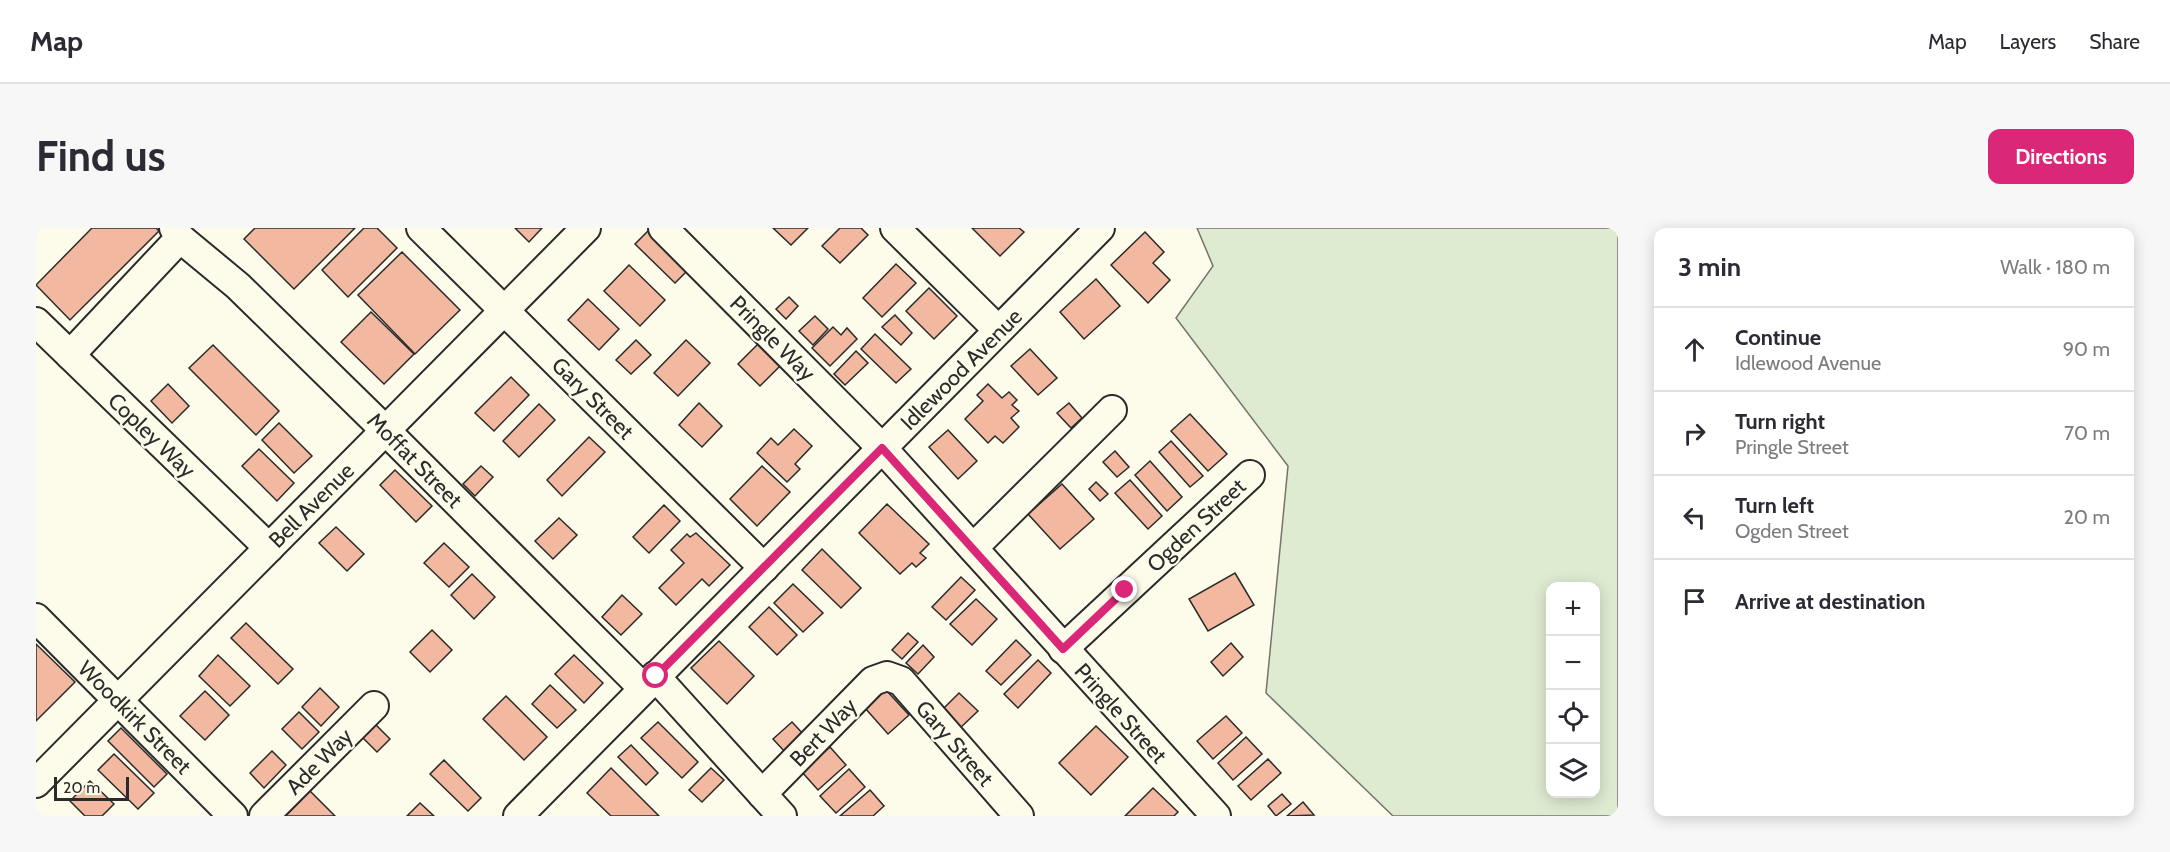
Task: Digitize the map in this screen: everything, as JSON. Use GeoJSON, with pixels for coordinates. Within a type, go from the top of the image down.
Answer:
{"type":"FeatureCollection","features":[{"type":"Feature","properties":{"kind":"street","name":"Bell Avenue"},"geometry":{"type":"LineString","coordinates":[[36,783],[586,228]]}},
{"type":"Feature","properties":{"kind":"street","name":"Pringle Way"},"geometry":{"type":"LineString","coordinates":[[663,228],[882,448]]}},
{"type":"Feature","properties":{"kind":"street"},"geometry":{"type":"LineString","coordinates":[[895,228],[998,330]]}},
{"type":"Feature","properties":{"kind":"street","name":"Idlewood Avenue"},"geometry":{"type":"LineString","coordinates":[[518,816],[1100,228]]}},
{"type":"Feature","properties":{"kind":"street","name":"Gary Street"},"geometry":{"type":"LineString","coordinates":[[428,230],[764,568]]}},
{"type":"Feature","properties":{"kind":"street"},"geometry":{"type":"LineString","coordinates":[[70,355],[177,233]]}},
{"type":"Feature","properties":{"kind":"street","name":"Moffat Street"},"geometry":{"type":"LineString","coordinates":[[177,233],[238,286],[649,682],[782,816]]}},
{"type":"Feature","properties":{"kind":"street","name":"Copley Way"},"geometry":{"type":"LineString","coordinates":[[36,322],[269,548]]}},
{"type":"Feature","properties":{"kind":"street"},"geometry":{"type":"LineString","coordinates":[[972,548],[1112,410]]}},
{"type":"Feature","properties":{"kind":"street","name":"Pringle Street"},"geometry":{"type":"LineString","coordinates":[[882,448],[1216,816]]}},
{"type":"Feature","properties":{"kind":"street","name":"Ogden Street"},"geometry":{"type":"LineString","coordinates":[[1063,649],[1250,475]]}},
{"type":"Feature","properties":{"kind":"street","name":"Woodkirk Street"},"geometry":{"type":"LineString","coordinates":[[36,618],[233,816]]}},
{"type":"Feature","properties":{"kind":"street","name":"Gary Street"},"geometry":{"type":"LineString","coordinates":[[887,676],[901,681],[1019,816]]}},
{"type":"Feature","properties":{"kind":"street","name":"Bert Way"},"geometry":{"type":"LineString","coordinates":[[762,794],[873,681],[887,676]]}},
{"type":"Feature","properties":{"kind":"street","name":"Ade Way"},"geometry":{"type":"LineString","coordinates":[[264,816],[374,706]]}},
{"type":"Feature","properties":{"kind":"green space"},"geometry":{"type":"Polygon","coordinates":[[[1197,228],[1618,228],[1618,816],[1393,816],[1266,693],[1288,466],[1176,318],[1213,266],[1197,228]]]}},
{"type":"Feature","properties":{"kind":"building"},"geometry":{"type":"Polygon","coordinates":[[[92,228],[156,228],[159,231],[70,320],[36,285],[92,228]]]}},
{"type":"Feature","properties":{"kind":"building"},"geometry":{"type":"Polygon","coordinates":[[[255,228],[355,228],[294,289],[244,239],[255,228]]]}},
{"type":"Feature","properties":{"kind":"building"},"geometry":{"type":"Polygon","coordinates":[[[364,228],[377,228],[397,248],[348,297],[322,270],[364,228]]]}},
{"type":"Feature","properties":{"kind":"building"},"geometry":{"type":"Polygon","coordinates":[[[515,228],[542,228],[529,242],[515,228]]]}},
{"type":"Feature","properties":{"kind":"building"},"geometry":{"type":"Polygon","coordinates":[[[651,228],[692,266],[675,283],[635,244],[651,228]]]}},
{"type":"Feature","properties":{"kind":"building"},"geometry":{"type":"Polygon","coordinates":[[[773,228],[808,228],[791,245],[773,228]]]}},
{"type":"Feature","properties":{"kind":"building"},"geometry":{"type":"Polygon","coordinates":[[[840,228],[861,228],[868,235],[840,263],[822,246],[840,228]]]}},
{"type":"Feature","properties":{"kind":"building"},"geometry":{"type":"Polygon","coordinates":[[[972,228],[1019,228],[1024,232],[1000,256],[972,228]]]}},
{"type":"Feature","properties":{"kind":"building"},"geometry":{"type":"Polygon","coordinates":[[[1145,232],[1164,252],[1153,263],[1170,280],[1148,303],[1111,265],[1145,232]]]}},
{"type":"Feature","properties":{"kind":"building"},"geometry":{"type":"Polygon","coordinates":[[[402,252],[460,310],[415,354],[358,295],[402,252]]]}},
{"type":"Feature","properties":{"kind":"building"},"geometry":{"type":"Polygon","coordinates":[[[896,264],[916,283],[882,317],[863,298],[896,264]]]}},
{"type":"Feature","properties":{"kind":"building"},"geometry":{"type":"Polygon","coordinates":[[[629,265],[665,300],[640,326],[604,291],[629,265]]]}},
{"type":"Feature","properties":{"kind":"building"},"geometry":{"type":"Polygon","coordinates":[[[1096,279],[1120,306],[1084,339],[1060,312],[1096,279]]]}},
{"type":"Feature","properties":{"kind":"building"},"geometry":{"type":"Polygon","coordinates":[[[929,288],[957,316],[934,339],[906,311],[929,288]]]}},
{"type":"Feature","properties":{"kind":"building"},"geometry":{"type":"Polygon","coordinates":[[[789,297],[798,306],[786,319],[776,309],[789,297]]]}},
{"type":"Feature","properties":{"kind":"building"},"geometry":{"type":"Polygon","coordinates":[[[588,299],[619,329],[599,350],[568,320],[588,299]]]}},
{"type":"Feature","properties":{"kind":"building"},"geometry":{"type":"Polygon","coordinates":[[[371,312],[414,354],[384,384],[341,342],[371,312]]]}},
{"type":"Feature","properties":{"kind":"building"},"geometry":{"type":"Polygon","coordinates":[[[895,315],[912,333],[901,345],[882,327],[895,315]]]}},
{"type":"Feature","properties":{"kind":"building"},"geometry":{"type":"Polygon","coordinates":[[[815,316],[828,329],[813,345],[799,331],[815,316]]]}},
{"type":"Feature","properties":{"kind":"building"},"geometry":{"type":"Polygon","coordinates":[[[833,327],[841,335],[847,328],[857,339],[830,366],[812,348],[833,327]]]}},
{"type":"Feature","properties":{"kind":"building"},"geometry":{"type":"Polygon","coordinates":[[[875,334],[911,369],[896,383],[861,349],[875,334]]]}},
{"type":"Feature","properties":{"kind":"building"},"geometry":{"type":"Polygon","coordinates":[[[636,340],[651,355],[631,374],[616,360],[636,340]]]}},
{"type":"Feature","properties":{"kind":"building"},"geometry":{"type":"Polygon","coordinates":[[[686,340],[710,363],[678,396],[654,373],[686,340]]]}},
{"type":"Feature","properties":{"kind":"building"},"geometry":{"type":"Polygon","coordinates":[[[762,340],[784,362],[760,386],[738,364],[762,340]]]}},
{"type":"Feature","properties":{"kind":"building"},"geometry":{"type":"Polygon","coordinates":[[[213,345],[279,411],[256,435],[189,368],[213,345]]]}},
{"type":"Feature","properties":{"kind":"building"},"geometry":{"type":"Polygon","coordinates":[[[1030,349],[1057,378],[1038,395],[1011,366],[1030,349]]]}},
{"type":"Feature","properties":{"kind":"building"},"geometry":{"type":"Polygon","coordinates":[[[856,351],[868,363],[845,385],[834,374],[856,351]]]}},
{"type":"Feature","properties":{"kind":"building"},"geometry":{"type":"Polygon","coordinates":[[[511,377],[529,395],[494,431],[475,413],[511,377]]]}},
{"type":"Feature","properties":{"kind":"building"},"geometry":{"type":"Polygon","coordinates":[[[168,384],[189,406],[172,423],[151,401],[168,384]]]}},
{"type":"Feature","properties":{"kind":"building"},"geometry":{"type":"Polygon","coordinates":[[[988,384],[1002,398],[1009,392],[1017,400],[1012,405],[1019,411],[1011,418],[1019,427],[1003,443],[995,436],[988,443],[965,419],[983,401],[977,395],[988,384]]]}},
{"type":"Feature","properties":{"kind":"building"},"geometry":{"type":"Polygon","coordinates":[[[699,403],[722,426],[702,447],[679,425],[699,403]]]}},
{"type":"Feature","properties":{"kind":"building"},"geometry":{"type":"Polygon","coordinates":[[[1069,403],[1082,418],[1071,428],[1057,413],[1069,403]]]}},
{"type":"Feature","properties":{"kind":"building"},"geometry":{"type":"Polygon","coordinates":[[[539,404],[555,420],[519,457],[503,441],[539,404]]]}},
{"type":"Feature","properties":{"kind":"building"},"geometry":{"type":"Polygon","coordinates":[[[1190,414],[1227,454],[1208,471],[1171,431],[1190,414]]]}},
{"type":"Feature","properties":{"kind":"building"},"geometry":{"type":"Polygon","coordinates":[[[279,423],[312,456],[294,473],[262,440],[279,423]]]}},
{"type":"Feature","properties":{"kind":"building"},"geometry":{"type":"Polygon","coordinates":[[[794,429],[812,446],[795,464],[800,469],[787,482],[757,453],[771,438],[778,445],[794,429]]]}},
{"type":"Feature","properties":{"kind":"building"},"geometry":{"type":"Polygon","coordinates":[[[948,430],[977,461],[958,479],[929,447],[948,430]]]}},
{"type":"Feature","properties":{"kind":"building"},"geometry":{"type":"Polygon","coordinates":[[[589,437],[605,452],[562,496],[547,480],[589,437]]]}},
{"type":"Feature","properties":{"kind":"building"},"geometry":{"type":"Polygon","coordinates":[[[1171,441],[1203,476],[1190,487],[1159,452],[1171,441]]]}},
{"type":"Feature","properties":{"kind":"building"},"geometry":{"type":"Polygon","coordinates":[[[259,449],[294,483],[277,501],[242,466],[259,449]]]}},
{"type":"Feature","properties":{"kind":"building"},"geometry":{"type":"Polygon","coordinates":[[[1115,451],[1129,467],[1117,477],[1103,462],[1115,451]]]}},
{"type":"Feature","properties":{"kind":"building"},"geometry":{"type":"Polygon","coordinates":[[[1150,461],[1182,497],[1167,511],[1135,475],[1150,461]]]}},
{"type":"Feature","properties":{"kind":"building"},"geometry":{"type":"Polygon","coordinates":[[[481,466],[493,477],[475,496],[463,484],[481,466]]]}},
{"type":"Feature","properties":{"kind":"building"},"geometry":{"type":"Polygon","coordinates":[[[762,466],[790,492],[757,526],[730,499],[762,466]]]}},
{"type":"Feature","properties":{"kind":"building"},"geometry":{"type":"Polygon","coordinates":[[[395,470],[432,506],[416,522],[380,485],[395,470]]]}},
{"type":"Feature","properties":{"kind":"building"},"geometry":{"type":"Polygon","coordinates":[[[1130,480],[1162,516],[1148,529],[1115,493],[1130,480]]]}},
{"type":"Feature","properties":{"kind":"building"},"geometry":{"type":"Polygon","coordinates":[[[1096,482],[1108,494],[1100,501],[1089,489],[1096,482]]]}},
{"type":"Feature","properties":{"kind":"building"},"geometry":{"type":"Polygon","coordinates":[[[1062,484],[1094,519],[1060,549],[1028,514],[1062,484]]]}},
{"type":"Feature","properties":{"kind":"building"},"geometry":{"type":"Polygon","coordinates":[[[887,504],[929,544],[920,553],[926,558],[916,567],[912,563],[900,574],[859,533],[887,504]]]}},
{"type":"Feature","properties":{"kind":"building"},"geometry":{"type":"Polygon","coordinates":[[[664,505],[680,521],[649,553],[633,537],[664,505]]]}},
{"type":"Feature","properties":{"kind":"building"},"geometry":{"type":"Polygon","coordinates":[[[559,518],[577,535],[553,559],[535,541],[559,518]]]}},
{"type":"Feature","properties":{"kind":"building"},"geometry":{"type":"Polygon","coordinates":[[[336,527],[364,554],[347,571],[319,543],[336,527]]]}},
{"type":"Feature","properties":{"kind":"building"},"geometry":{"type":"Polygon","coordinates":[[[696,533],[730,565],[709,586],[702,579],[676,605],[659,588],[684,563],[671,550],[687,534],[690,537],[696,533]]]}},
{"type":"Feature","properties":{"kind":"building"},"geometry":{"type":"Polygon","coordinates":[[[444,543],[469,567],[449,587],[424,563],[444,543]]]}},
{"type":"Feature","properties":{"kind":"building"},"geometry":{"type":"Polygon","coordinates":[[[822,549],[861,588],[841,608],[802,570],[822,549]]]}},
{"type":"Feature","properties":{"kind":"building"},"geometry":{"type":"Polygon","coordinates":[[[1235,573],[1254,605],[1208,631],[1189,599],[1235,573]]]}},
{"type":"Feature","properties":{"kind":"building"},"geometry":{"type":"Polygon","coordinates":[[[472,574],[495,597],[474,619],[451,595],[472,574]]]}},
{"type":"Feature","properties":{"kind":"building"},"geometry":{"type":"Polygon","coordinates":[[[961,577],[975,590],[946,620],[932,607],[961,577]]]}},
{"type":"Feature","properties":{"kind":"building"},"geometry":{"type":"Polygon","coordinates":[[[793,584],[823,613],[803,632],[774,603],[793,584]]]}},
{"type":"Feature","properties":{"kind":"building"},"geometry":{"type":"Polygon","coordinates":[[[622,595],[642,614],[621,635],[602,617],[622,595]]]}},
{"type":"Feature","properties":{"kind":"building"},"geometry":{"type":"Polygon","coordinates":[[[976,599],[997,619],[972,645],[950,624],[976,599]]]}},
{"type":"Feature","properties":{"kind":"building"},"geometry":{"type":"Polygon","coordinates":[[[769,607],[797,635],[777,655],[749,627],[769,607]]]}},
{"type":"Feature","properties":{"kind":"building"},"geometry":{"type":"Polygon","coordinates":[[[246,623],[293,669],[278,684],[231,638],[246,623]]]}},
{"type":"Feature","properties":{"kind":"building"},"geometry":{"type":"Polygon","coordinates":[[[432,630],[452,650],[430,672],[410,652],[432,630]]]}},
{"type":"Feature","properties":{"kind":"building"},"geometry":{"type":"Polygon","coordinates":[[[908,633],[918,642],[902,659],[892,650],[908,633]]]}},
{"type":"Feature","properties":{"kind":"building"},"geometry":{"type":"Polygon","coordinates":[[[1016,640],[1031,655],[1001,685],[986,671],[1016,640]]]}},
{"type":"Feature","properties":{"kind":"building"},"geometry":{"type":"Polygon","coordinates":[[[719,641],[754,676],[727,704],[691,668],[719,641]]]}},
{"type":"Feature","properties":{"kind":"building"},"geometry":{"type":"Polygon","coordinates":[[[1231,643],[1243,657],[1223,676],[1211,662],[1231,643]]]}},
{"type":"Feature","properties":{"kind":"building"},"geometry":{"type":"Polygon","coordinates":[[[36,644],[75,682],[36,721],[36,644]]]}},
{"type":"Feature","properties":{"kind":"building"},"geometry":{"type":"Polygon","coordinates":[[[923,645],[934,657],[918,674],[906,663],[923,645]]]}},
{"type":"Feature","properties":{"kind":"building"},"geometry":{"type":"Polygon","coordinates":[[[218,655],[250,686],[230,706],[199,676],[218,655]]]}},
{"type":"Feature","properties":{"kind":"building"},"geometry":{"type":"Polygon","coordinates":[[[574,655],[603,683],[584,703],[555,674],[574,655]]]}},
{"type":"Feature","properties":{"kind":"building"},"geometry":{"type":"Polygon","coordinates":[[[1038,660],[1051,673],[1018,708],[1004,694],[1038,660]]]}},
{"type":"Feature","properties":{"kind":"building"},"geometry":{"type":"Polygon","coordinates":[[[550,685],[576,710],[557,728],[532,704],[550,685]]]}},
{"type":"Feature","properties":{"kind":"building"},"geometry":{"type":"Polygon","coordinates":[[[320,688],[339,707],[321,726],[302,707],[320,688]]]}},
{"type":"Feature","properties":{"kind":"building"},"geometry":{"type":"Polygon","coordinates":[[[886,690],[909,715],[888,734],[865,708],[886,690]]]}},
{"type":"Feature","properties":{"kind":"building"},"geometry":{"type":"Polygon","coordinates":[[[205,691],[229,715],[205,740],[180,716],[205,691]]]}},
{"type":"Feature","properties":{"kind":"building"},"geometry":{"type":"Polygon","coordinates":[[[959,693],[978,711],[959,729],[941,711],[959,693]]]}},
{"type":"Feature","properties":{"kind":"building"},"geometry":{"type":"Polygon","coordinates":[[[506,696],[547,737],[524,760],[483,719],[506,696]]]}},
{"type":"Feature","properties":{"kind":"building"},"geometry":{"type":"Polygon","coordinates":[[[299,712],[319,732],[302,749],[282,729],[299,712]]]}},
{"type":"Feature","properties":{"kind":"building"},"geometry":{"type":"Polygon","coordinates":[[[1226,716],[1242,733],[1213,759],[1197,741],[1226,716]]]}},
{"type":"Feature","properties":{"kind":"building"},"geometry":{"type":"Polygon","coordinates":[[[372,721],[390,739],[377,752],[359,734],[372,721]]]}},
{"type":"Feature","properties":{"kind":"building"},"geometry":{"type":"Polygon","coordinates":[[[658,722],[698,762],[682,778],[641,738],[658,722]]]}},
{"type":"Feature","properties":{"kind":"building"},"geometry":{"type":"Polygon","coordinates":[[[792,722],[805,736],[786,753],[773,739],[792,722]]]}},
{"type":"Feature","properties":{"kind":"building"},"geometry":{"type":"Polygon","coordinates":[[[1096,726],[1128,757],[1091,795],[1059,763],[1096,726]]]}},
{"type":"Feature","properties":{"kind":"building"},"geometry":{"type":"Polygon","coordinates":[[[121,728],[167,774],[154,787],[108,741],[121,728]]]}},
{"type":"Feature","properties":{"kind":"building"},"geometry":{"type":"Polygon","coordinates":[[[1246,737],[1262,754],[1233,780],[1218,763],[1246,737]]]}},
{"type":"Feature","properties":{"kind":"building"},"geometry":{"type":"Polygon","coordinates":[[[631,745],[658,773],[646,785],[618,757],[631,745]]]}},
{"type":"Feature","properties":{"kind":"building"},"geometry":{"type":"Polygon","coordinates":[[[830,747],[846,765],[818,790],[802,772],[830,747]]]}},
{"type":"Feature","properties":{"kind":"building"},"geometry":{"type":"Polygon","coordinates":[[[272,751],[286,765],[264,788],[250,773],[272,751]]]}},
{"type":"Feature","properties":{"kind":"building"},"geometry":{"type":"Polygon","coordinates":[[[114,754],[154,793],[138,809],[98,770],[114,754]]]}},
{"type":"Feature","properties":{"kind":"building"},"geometry":{"type":"Polygon","coordinates":[[[1268,759],[1281,773],[1251,800],[1238,786],[1268,759]]]}},
{"type":"Feature","properties":{"kind":"building"},"geometry":{"type":"Polygon","coordinates":[[[444,760],[481,798],[468,811],[430,774],[444,760]]]}},
{"type":"Feature","properties":{"kind":"building"},"geometry":{"type":"Polygon","coordinates":[[[611,768],[659,816],[611,816],[587,793],[611,768]]]}},
{"type":"Feature","properties":{"kind":"building"},"geometry":{"type":"Polygon","coordinates":[[[711,768],[724,780],[702,802],[689,790],[711,768]]]}},
{"type":"Feature","properties":{"kind":"building"},"geometry":{"type":"Polygon","coordinates":[[[849,769],[865,787],[836,813],[820,796],[849,769]]]}},
{"type":"Feature","properties":{"kind":"building"},"geometry":{"type":"Polygon","coordinates":[[[90,781],[114,804],[102,816],[85,816],[70,801],[90,781]]]}},
{"type":"Feature","properties":{"kind":"building"},"geometry":{"type":"Polygon","coordinates":[[[1153,788],[1178,812],[1174,816],[1125,816],[1153,788]]]}},
{"type":"Feature","properties":{"kind":"building"},"geometry":{"type":"Polygon","coordinates":[[[870,790],[884,806],[873,816],[840,816],[870,790]]]}},
{"type":"Feature","properties":{"kind":"building"},"geometry":{"type":"Polygon","coordinates":[[[310,791],[335,816],[285,816],[310,791]]]}},
{"type":"Feature","properties":{"kind":"building"},"geometry":{"type":"Polygon","coordinates":[[[1282,794],[1291,804],[1276,816],[1268,806],[1282,794]]]}},
{"type":"Feature","properties":{"kind":"building"},"geometry":{"type":"Polygon","coordinates":[[[1303,802],[1314,815],[1287,816],[1303,802]]]}},
{"type":"Feature","properties":{"kind":"building"},"geometry":{"type":"Polygon","coordinates":[[[420,803],[434,816],[407,816],[420,803]]]}},
{"type":"Feature","properties":{"kind":"route"},"geometry":{"type":"LineString","coordinates":[[656,676],[882,448],[1063,649],[1125,590]]}}]}
